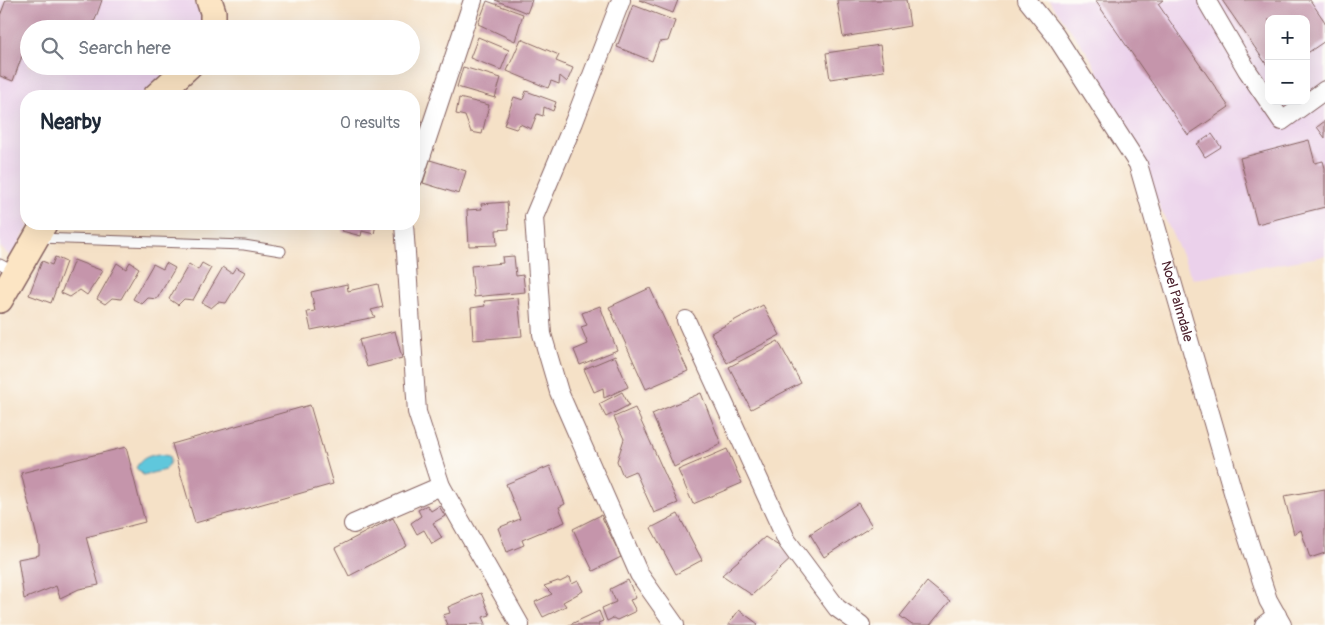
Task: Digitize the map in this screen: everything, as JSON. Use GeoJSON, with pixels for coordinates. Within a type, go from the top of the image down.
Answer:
{"type":"FeatureCollection","features":[{"type":"Feature","properties":{"kind":"main road"},"geometry":{"type":"LineString","coordinates":[[209,0],[213,20]]}},
{"type":"Feature","properties":{"kind":"main road"},"geometry":{"type":"LineString","coordinates":[[163,90],[179,75]]}},
{"type":"Feature","properties":{"kind":"main road"},"geometry":{"type":"LineString","coordinates":[[0,300],[8,268],[40,231]]}},
{"type":"Feature","properties":{"kind":"street"},"geometry":{"type":"LineString","coordinates":[[420,160],[474,0]]}},
{"type":"Feature","properties":{"kind":"street"},"geometry":{"type":"LineString","coordinates":[[621,0],[574,122],[534,217],[542,334],[559,392],[640,574],[675,625]]}},
{"type":"Feature","properties":{"kind":"street","name":"Noel Palmdale"},"geometry":{"type":"LineString","coordinates":[[1026,0],[1055,35],[1138,164],[1274,622]]}},
{"type":"Feature","properties":{"kind":"street"},"geometry":{"type":"LineString","coordinates":[[1206,0],[1247,70],[1282,121],[1325,90]]}},
{"type":"Feature","properties":{"kind":"street"},"geometry":{"type":"LineString","coordinates":[[404,230],[416,412],[441,486],[520,625]]}},
{"type":"Feature","properties":{"kind":"street"},"geometry":{"type":"LineString","coordinates":[[686,320],[787,541],[837,608],[861,625]]}},
{"type":"Feature","properties":{"kind":"street"},"geometry":{"type":"LineString","coordinates":[[354,524],[441,486]]}},
{"type":"Feature","properties":{"kind":"lane"},"geometry":{"type":"LineString","coordinates":[[40,231],[244,245],[280,251]]}},
{"type":"Feature","properties":{"kind":"shaded area"},"geometry":{"type":"Polygon","coordinates":[[[0,0],[194,0],[203,20],[20,20],[20,75],[164,75],[147,90],[20,90],[20,230],[27,230],[11,257],[0,247],[0,0]]]}},
{"type":"Feature","properties":{"kind":"shaded area"},"geometry":{"type":"Polygon","coordinates":[[[1049,0],[1325,0],[1325,256],[1193,279],[1090,57],[1049,0]]]}},
{"type":"Feature","properties":{"kind":"water"},"geometry":{"type":"Polygon","coordinates":[[[158,454],[169,456],[170,462],[165,470],[143,475],[136,468],[145,458],[158,454]]]}},
{"type":"Feature","properties":{"kind":"building"},"geometry":{"type":"Polygon","coordinates":[[[6,0],[102,0],[95,20],[20,20],[20,62],[13,81],[0,76],[0,16],[6,0]]]}},
{"type":"Feature","properties":{"kind":"building"},"geometry":{"type":"Polygon","coordinates":[[[495,0],[532,0],[527,13],[495,0]]]}},
{"type":"Feature","properties":{"kind":"building"},"geometry":{"type":"Polygon","coordinates":[[[639,0],[678,0],[673,13],[639,0]]]}},
{"type":"Feature","properties":{"kind":"building"},"geometry":{"type":"Polygon","coordinates":[[[837,0],[906,0],[910,26],[843,37],[837,0]]]}},
{"type":"Feature","properties":{"kind":"building"},"geometry":{"type":"Polygon","coordinates":[[[1095,0],[1163,0],[1158,4],[1229,107],[1188,135],[1095,0]]]}},
{"type":"Feature","properties":{"kind":"building"},"geometry":{"type":"Polygon","coordinates":[[[1222,0],[1310,0],[1325,22],[1325,41],[1310,51],[1310,15],[1265,15],[1265,62],[1222,0]]]}},
{"type":"Feature","properties":{"kind":"building"},"geometry":{"type":"Polygon","coordinates":[[[487,1],[523,14],[515,41],[478,24],[487,1]]]}},
{"type":"Feature","properties":{"kind":"building"},"geometry":{"type":"Polygon","coordinates":[[[633,5],[675,21],[668,41],[659,42],[652,61],[617,47],[633,5]]]}},
{"type":"Feature","properties":{"kind":"building"},"geometry":{"type":"Polygon","coordinates":[[[478,37],[509,50],[501,70],[470,58],[478,37]]]}},
{"type":"Feature","properties":{"kind":"building"},"geometry":{"type":"Polygon","coordinates":[[[521,39],[559,55],[556,61],[573,68],[567,82],[560,76],[559,84],[551,81],[548,88],[507,71],[521,39]]]}},
{"type":"Feature","properties":{"kind":"building"},"geometry":{"type":"Polygon","coordinates":[[[880,45],[884,71],[830,79],[826,53],[880,45]]]}},
{"type":"Feature","properties":{"kind":"building"},"geometry":{"type":"Polygon","coordinates":[[[463,67],[501,78],[495,98],[457,87],[463,67]]]}},
{"type":"Feature","properties":{"kind":"building"},"geometry":{"type":"Polygon","coordinates":[[[526,91],[556,102],[553,111],[544,107],[543,116],[537,114],[531,129],[520,124],[516,129],[504,125],[514,97],[523,100],[526,91]]]}},
{"type":"Feature","properties":{"kind":"building"},"geometry":{"type":"Polygon","coordinates":[[[459,98],[489,105],[482,134],[471,132],[465,116],[456,114],[459,98]]]}},
{"type":"Feature","properties":{"kind":"building"},"geometry":{"type":"Polygon","coordinates":[[[1325,121],[1325,138],[1317,127],[1325,121]]]}},
{"type":"Feature","properties":{"kind":"building"},"geometry":{"type":"Polygon","coordinates":[[[1212,134],[1221,147],[1205,157],[1197,144],[1212,134]]]}},
{"type":"Feature","properties":{"kind":"building"},"geometry":{"type":"Polygon","coordinates":[[[1309,140],[1315,163],[1323,161],[1325,168],[1325,207],[1257,224],[1240,158],[1309,140]]]}},
{"type":"Feature","properties":{"kind":"building"},"geometry":{"type":"Polygon","coordinates":[[[430,160],[466,171],[459,194],[423,183],[430,160]]]}},
{"type":"Feature","properties":{"kind":"building"},"geometry":{"type":"Polygon","coordinates":[[[507,202],[509,229],[496,230],[497,245],[469,246],[467,210],[482,209],[481,204],[507,202]]]}},
{"type":"Feature","properties":{"kind":"building"},"geometry":{"type":"Polygon","coordinates":[[[375,230],[374,234],[362,231],[361,236],[342,231],[375,230]]]}},
{"type":"Feature","properties":{"kind":"building"},"geometry":{"type":"Polygon","coordinates":[[[514,256],[516,276],[523,275],[525,292],[474,297],[471,266],[503,263],[502,257],[514,256]]]}},
{"type":"Feature","properties":{"kind":"building"},"geometry":{"type":"Polygon","coordinates":[[[55,257],[66,262],[51,303],[29,295],[42,261],[52,265],[55,257]]]}},
{"type":"Feature","properties":{"kind":"building"},"geometry":{"type":"Polygon","coordinates":[[[74,260],[103,271],[87,295],[80,290],[70,297],[61,293],[74,260]]]}},
{"type":"Feature","properties":{"kind":"building"},"geometry":{"type":"Polygon","coordinates":[[[130,262],[139,268],[121,299],[112,298],[105,304],[97,299],[117,263],[126,269],[130,262]]]}},
{"type":"Feature","properties":{"kind":"building"},"geometry":{"type":"Polygon","coordinates":[[[166,263],[175,268],[157,299],[148,298],[142,304],[133,299],[153,264],[163,269],[166,263]]]}},
{"type":"Feature","properties":{"kind":"building"},"geometry":{"type":"Polygon","coordinates":[[[202,263],[211,268],[193,300],[184,299],[178,305],[169,299],[189,264],[198,270],[202,263]]]}},
{"type":"Feature","properties":{"kind":"building"},"geometry":{"type":"Polygon","coordinates":[[[223,267],[232,273],[236,267],[245,272],[226,303],[218,302],[211,308],[202,303],[223,267]]]}},
{"type":"Feature","properties":{"kind":"building"},"geometry":{"type":"Polygon","coordinates":[[[347,284],[348,291],[378,284],[383,307],[371,310],[375,317],[311,330],[307,312],[315,311],[311,292],[347,284]]]}},
{"type":"Feature","properties":{"kind":"building"},"geometry":{"type":"Polygon","coordinates":[[[650,288],[688,371],[646,389],[609,307],[650,288]]]}},
{"type":"Feature","properties":{"kind":"building"},"geometry":{"type":"Polygon","coordinates":[[[518,298],[522,336],[473,340],[471,308],[485,306],[484,301],[518,298]]]}},
{"type":"Feature","properties":{"kind":"building"},"geometry":{"type":"Polygon","coordinates":[[[763,305],[780,335],[727,363],[711,333],[763,305]]]}},
{"type":"Feature","properties":{"kind":"building"},"geometry":{"type":"Polygon","coordinates":[[[600,306],[617,350],[580,365],[574,350],[588,344],[581,327],[587,325],[582,313],[600,306]]]}},
{"type":"Feature","properties":{"kind":"building"},"geometry":{"type":"Polygon","coordinates":[[[395,331],[402,358],[367,367],[359,340],[395,331]]]}},
{"type":"Feature","properties":{"kind":"building"},"geometry":{"type":"Polygon","coordinates":[[[778,341],[801,383],[751,409],[729,367],[778,341]]]}},
{"type":"Feature","properties":{"kind":"building"},"geometry":{"type":"Polygon","coordinates":[[[615,356],[628,387],[604,398],[603,388],[594,392],[584,369],[615,356]]]}},
{"type":"Feature","properties":{"kind":"building"},"geometry":{"type":"Polygon","coordinates":[[[622,392],[629,405],[606,417],[599,404],[622,392]]]}},
{"type":"Feature","properties":{"kind":"building"},"geometry":{"type":"Polygon","coordinates":[[[701,393],[721,444],[674,467],[652,414],[701,393]]]}},
{"type":"Feature","properties":{"kind":"building"},"geometry":{"type":"Polygon","coordinates":[[[310,405],[333,484],[195,523],[172,444],[310,405]]]}},
{"type":"Feature","properties":{"kind":"building"},"geometry":{"type":"Polygon","coordinates":[[[635,408],[678,503],[654,513],[635,471],[623,476],[617,461],[624,439],[614,417],[635,408]]]}},
{"type":"Feature","properties":{"kind":"building"},"geometry":{"type":"Polygon","coordinates":[[[126,447],[145,522],[86,537],[99,585],[79,589],[60,598],[56,586],[24,599],[18,559],[39,555],[39,545],[21,473],[126,447]]]}},
{"type":"Feature","properties":{"kind":"building"},"geometry":{"type":"Polygon","coordinates":[[[727,449],[742,483],[693,504],[678,470],[727,449]]]}},
{"type":"Feature","properties":{"kind":"building"},"geometry":{"type":"Polygon","coordinates":[[[550,466],[565,504],[559,507],[565,522],[522,540],[524,545],[507,552],[498,528],[520,519],[506,484],[550,466]]]}},
{"type":"Feature","properties":{"kind":"building"},"geometry":{"type":"Polygon","coordinates":[[[1325,489],[1325,553],[1310,558],[1301,530],[1294,534],[1284,496],[1325,489]]]}},
{"type":"Feature","properties":{"kind":"building"},"geometry":{"type":"Polygon","coordinates":[[[858,503],[872,526],[824,557],[810,534],[858,503]]]}},
{"type":"Feature","properties":{"kind":"building"},"geometry":{"type":"Polygon","coordinates":[[[427,505],[431,511],[439,506],[445,516],[433,523],[442,538],[432,544],[424,530],[417,534],[411,523],[421,516],[418,510],[427,505]]]}},
{"type":"Feature","properties":{"kind":"building"},"geometry":{"type":"Polygon","coordinates":[[[678,514],[702,560],[676,574],[651,528],[678,514]]]}},
{"type":"Feature","properties":{"kind":"building"},"geometry":{"type":"Polygon","coordinates":[[[601,515],[621,557],[593,571],[573,529],[601,515]]]}},
{"type":"Feature","properties":{"kind":"building"},"geometry":{"type":"Polygon","coordinates":[[[393,518],[407,546],[349,576],[335,548],[393,518]]]}},
{"type":"Feature","properties":{"kind":"building"},"geometry":{"type":"Polygon","coordinates":[[[765,537],[794,556],[752,595],[722,575],[765,537]]]}},
{"type":"Feature","properties":{"kind":"building"},"geometry":{"type":"Polygon","coordinates":[[[570,577],[572,584],[578,581],[583,591],[563,602],[566,606],[543,617],[535,602],[552,594],[544,586],[570,577]]]}},
{"type":"Feature","properties":{"kind":"building"},"geometry":{"type":"Polygon","coordinates":[[[628,580],[636,598],[630,600],[636,611],[617,620],[613,618],[607,621],[602,608],[616,602],[610,589],[628,580]]]}},
{"type":"Feature","properties":{"kind":"building"},"geometry":{"type":"Polygon","coordinates":[[[927,582],[950,601],[930,625],[912,625],[900,616],[927,582]]]}},
{"type":"Feature","properties":{"kind":"building"},"geometry":{"type":"Polygon","coordinates":[[[481,593],[490,615],[483,617],[486,624],[447,625],[443,615],[450,613],[448,607],[481,593]]]}},
{"type":"Feature","properties":{"kind":"building"},"geometry":{"type":"Polygon","coordinates":[[[739,610],[758,624],[728,625],[739,610]]]}},
{"type":"Feature","properties":{"kind":"building"},"geometry":{"type":"Polygon","coordinates":[[[599,611],[603,621],[598,623],[599,625],[569,625],[599,611]]]}}]}
